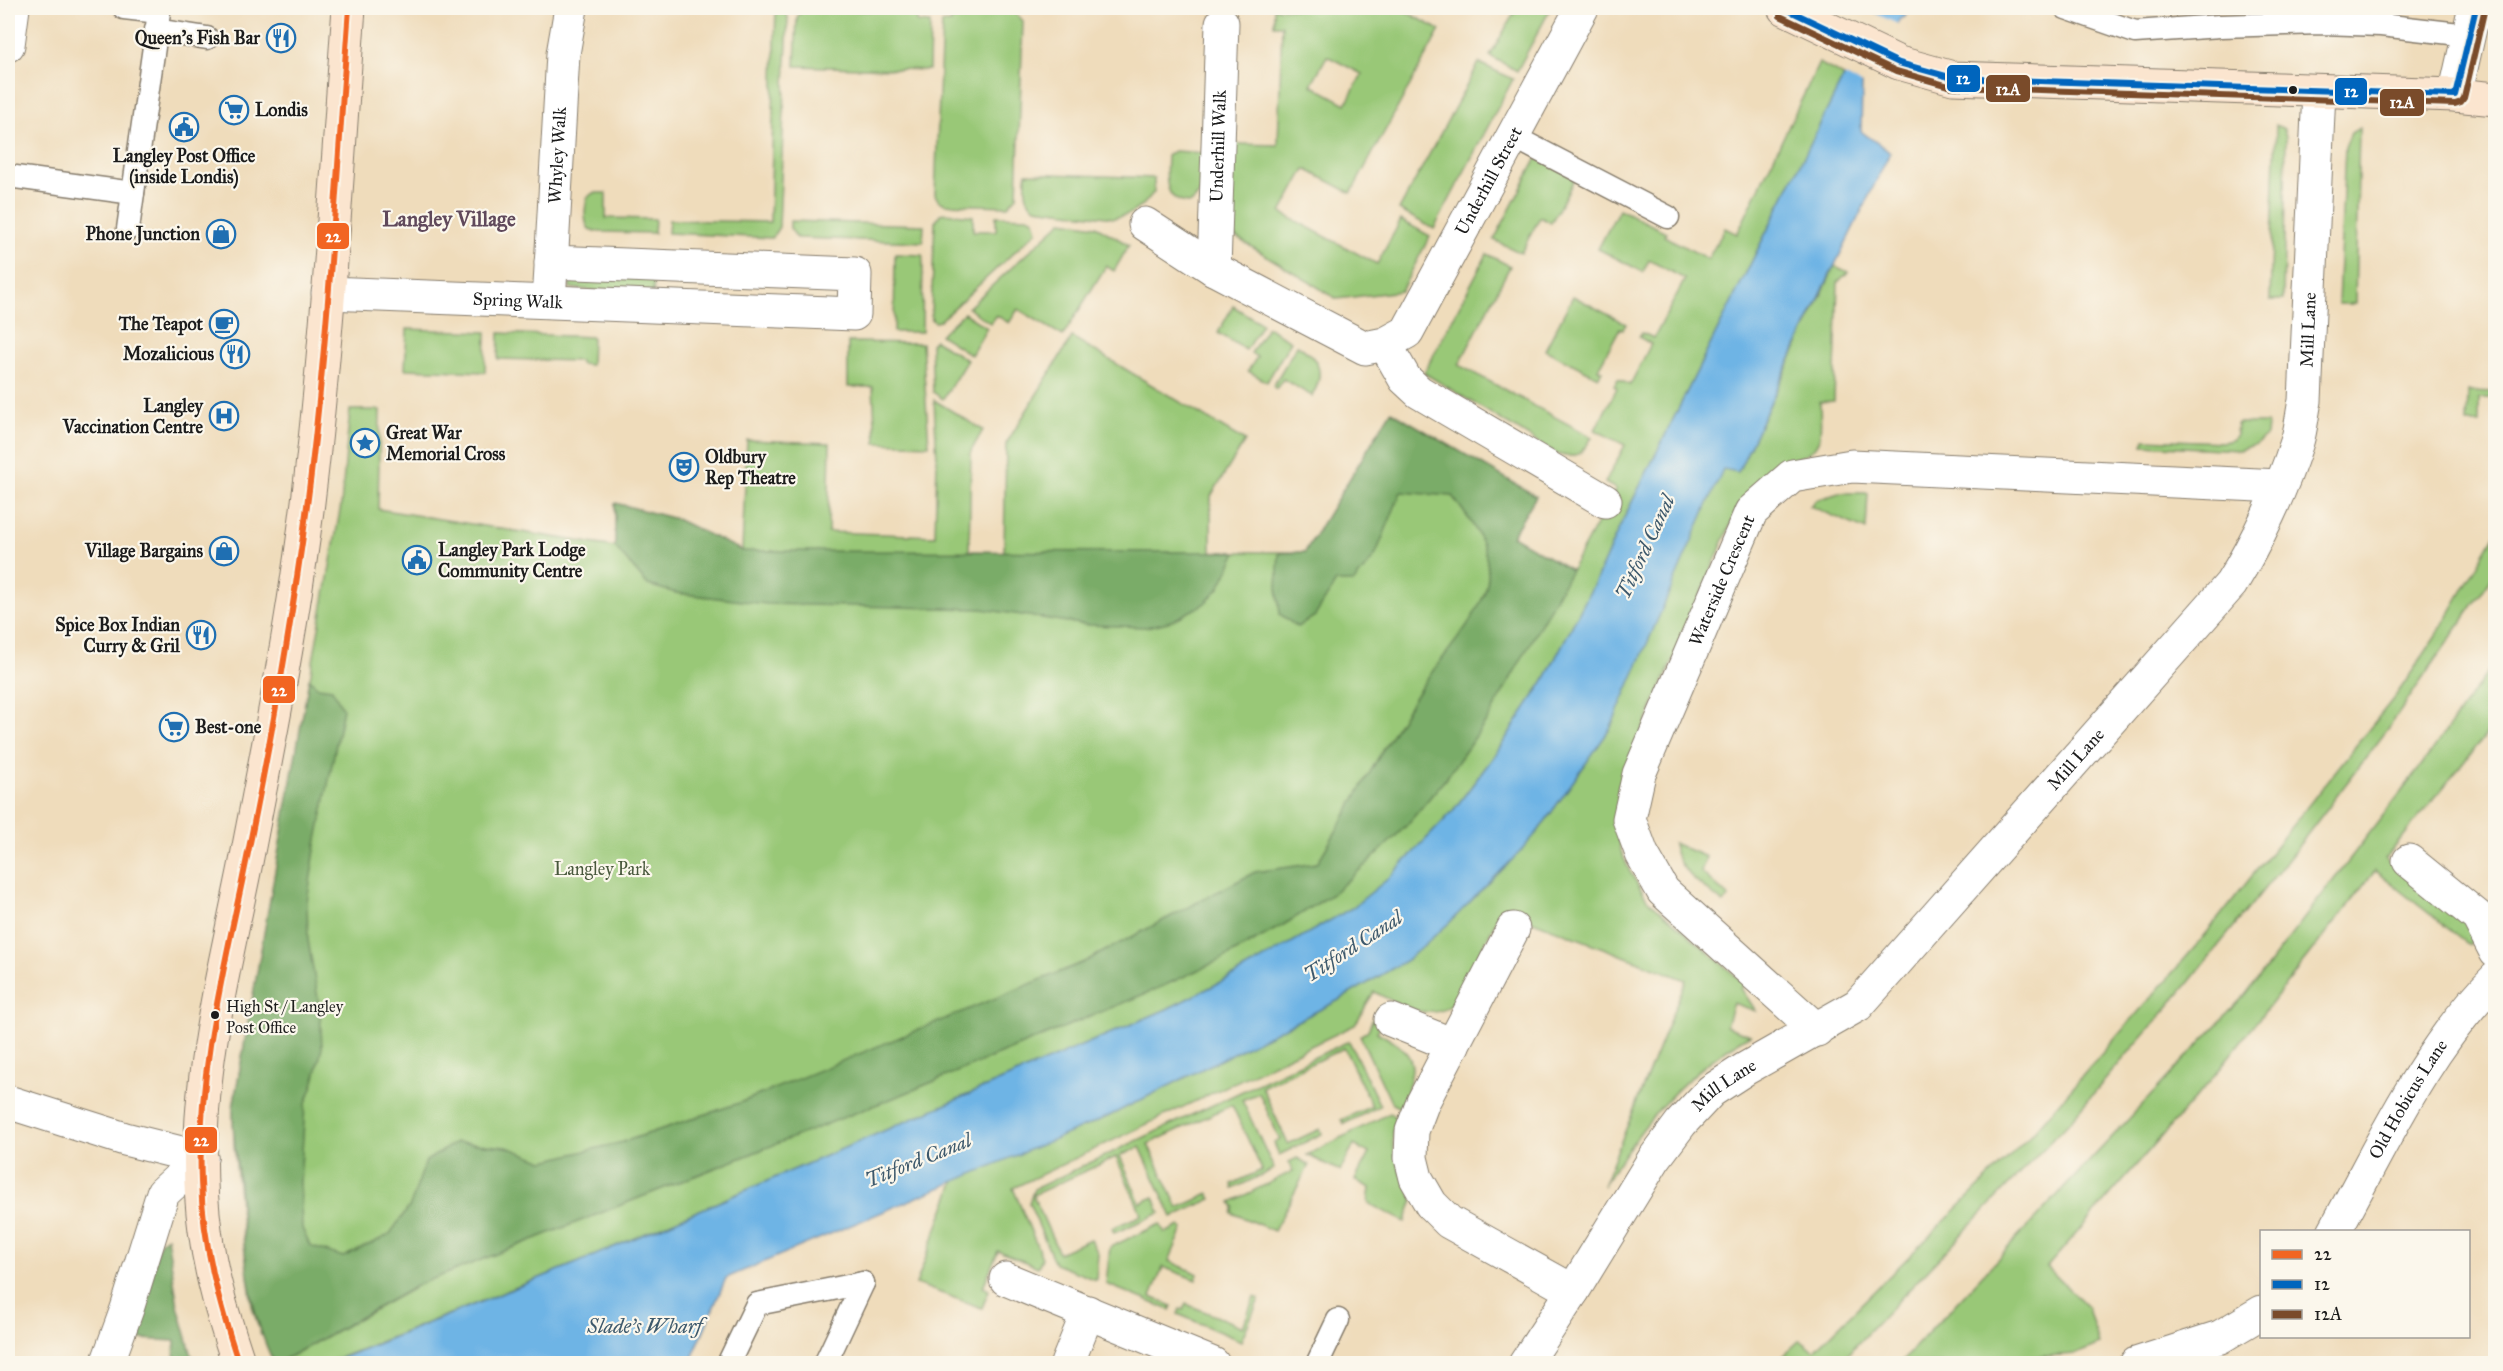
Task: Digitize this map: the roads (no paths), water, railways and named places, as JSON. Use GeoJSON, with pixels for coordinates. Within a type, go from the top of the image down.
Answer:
{"type":"FeatureCollection","features":[{"type":"Feature","properties":{"kind":"main road"},"geometry":{"type":"LineString","coordinates":[[239,1364],[216,1291],[204,1228],[202,1123],[213,1027],[260,788],[308,503],[328,293],[349,8]]}},
{"type":"Feature","properties":{"kind":"main road"},"geometry":{"type":"LineString","coordinates":[[1784,8],[1899,63],[1953,78],[2455,95],[2496,99]]}},
{"type":"Feature","properties":{"kind":"street"},"geometry":{"type":"LineString","coordinates":[[8,45],[13,8]]}},
{"type":"Feature","properties":{"kind":"street","name":"Whyley Walk"},"geometry":{"type":"LineString","coordinates":[[549,302],[563,54],[571,8]]}},
{"type":"Feature","properties":{"kind":"street","name":"Underhill Street"},"geometry":{"type":"LineString","coordinates":[[1385,344],[1407,332],[1582,8]]}},
{"type":"Feature","properties":{"kind":"street"},"geometry":{"type":"LineString","coordinates":[[2455,95],[2472,21]]}},
{"type":"Feature","properties":{"kind":"street","name":"Underhill Walk"},"geometry":{"type":"LineString","coordinates":[[1214,268],[1222,23]]}},
{"type":"Feature","properties":{"kind":"street","name":"Mill Lane"},"geometry":{"type":"LineString","coordinates":[[1525,1364],[1654,1159],[1681,1123],[1711,1091],[1745,1069],[1858,1005],[2231,584],[2244,563],[2280,486],[2297,442],[2305,401],[2319,91]]}},
{"type":"Feature","properties":{"kind":"street"},"geometry":{"type":"LineString","coordinates":[[1145,224],[1214,268],[1365,348],[1385,344],[1405,379],[1419,393],[1605,501]]}},
{"type":"Feature","properties":{"kind":"street","name":"Spring Walk"},"geometry":{"type":"LineString","coordinates":[[328,293],[854,314],[855,274],[551,262]]}},
{"type":"Feature","properties":{"kind":"street"},"geometry":{"type":"LineString","coordinates":[[709,308],[711,268]]}},
{"type":"Feature","properties":{"kind":"street","name":"Waterside Crescent"},"geometry":{"type":"LineString","coordinates":[[1817,1030],[1664,891],[1642,854],[1629,819],[1639,774],[1751,512],[1792,477],[1852,466],[2280,486]]}},
{"type":"Feature","properties":{"kind":"street"},"geometry":{"type":"LineString","coordinates":[[2409,861],[2478,916],[2496,952]]}},
{"type":"Feature","properties":{"kind":"street"},"geometry":{"type":"LineString","coordinates":[[1513,929],[1423,1102],[1412,1131],[1411,1158],[1416,1178],[1431,1204],[1449,1222],[1573,1291]]}},
{"type":"Feature","properties":{"kind":"street","name":"Old Hobicus Lane"},"geometry":{"type":"LineString","coordinates":[[2335,1230],[2417,1080],[2478,996],[2496,978]]}},
{"type":"Feature","properties":{"kind":"street"},"geometry":{"type":"LineString","coordinates":[[1391,1020],[1453,1045]]}},
{"type":"Feature","properties":{"kind":"street"},"geometry":{"type":"LineString","coordinates":[[8,1102],[125,1139],[201,1158]]}},
{"type":"Feature","properties":{"kind":"street"},"geometry":{"type":"LineString","coordinates":[[107,1364],[127,1309],[163,1193],[201,1158]]}},
{"type":"Feature","properties":{"kind":"street"},"geometry":{"type":"LineString","coordinates":[[1006,1279],[1212,1364]]}},
{"type":"Feature","properties":{"kind":"street"},"geometry":{"type":"LineString","coordinates":[[1067,1364],[1088,1312]]}},
{"type":"Feature","properties":{"kind":"street"},"geometry":{"type":"LineString","coordinates":[[2136,1364],[2220,1337],[2260,1313]]}},
{"type":"Feature","properties":{"kind":"lane"},"geometry":{"type":"LineString","coordinates":[[124,8],[159,12],[128,229]]}},
{"type":"Feature","properties":{"kind":"lane"},"geometry":{"type":"LineString","coordinates":[[2066,8],[2135,32],[2220,26],[2322,23],[2381,25],[2472,21]]}},
{"type":"Feature","properties":{"kind":"lane"},"geometry":{"type":"LineString","coordinates":[[156,30],[207,38]]}},
{"type":"Feature","properties":{"kind":"lane"},"geometry":{"type":"LineString","coordinates":[[1512,136],[1668,217]]}},
{"type":"Feature","properties":{"kind":"lane"},"geometry":{"type":"LineString","coordinates":[[8,176],[133,194]]}},
{"type":"Feature","properties":{"kind":"lane"},"geometry":{"type":"LineString","coordinates":[[728,1364],[757,1304],[863,1283],[825,1364]]}},
{"type":"Feature","properties":{"kind":"lane"},"geometry":{"type":"LineString","coordinates":[[1317,1364],[1338,1320]]}},
{"type":"Feature","properties":{"kind":"water"},"geometry":{"type":"Polygon","coordinates":[[[1878,8],[1909,8],[1905,17],[1900,19],[1862,85],[1861,131],[1890,153],[1826,283],[1738,472],[1723,469],[1610,729],[1539,830],[1521,851],[1449,923],[1407,960],[1337,1001],[1107,1117],[726,1278],[690,1363],[327,1364],[577,1263],[1167,1009],[1233,976],[1352,908],[1389,878],[1452,812],[1495,755],[1543,682],[1597,578],[1621,524],[1878,8]]]}},
{"type":"Feature","properties":{"kind":"place","name":"Queen's Fish Bar"},"geometry":{"type":"Point","coordinates":[281,38]}},
{"type":"Feature","properties":{"kind":"place","name":"Londis"},"geometry":{"type":"Point","coordinates":[234,110]}},
{"type":"Feature","properties":{"kind":"place","name":"Langley Post Office (inside Londis)"},"geometry":{"type":"Point","coordinates":[184,127]}},
{"type":"Feature","properties":{"kind":"place","name":"Phone Junction"},"geometry":{"type":"Point","coordinates":[221,234]}},
{"type":"Feature","properties":{"kind":"place","name":"The Teapot"},"geometry":{"type":"Point","coordinates":[224,324]}},
{"type":"Feature","properties":{"kind":"place","name":"Mozalicious"},"geometry":{"type":"Point","coordinates":[235,354]}},
{"type":"Feature","properties":{"kind":"place","name":"Langley Vaccination Centre"},"geometry":{"type":"Point","coordinates":[224,416]}},
{"type":"Feature","properties":{"kind":"place","name":"Great War Memorial Cross"},"geometry":{"type":"Point","coordinates":[365,443]}},
{"type":"Feature","properties":{"kind":"place","name":"Oldbury Rep Theatre"},"geometry":{"type":"Point","coordinates":[684,467]}},
{"type":"Feature","properties":{"kind":"place","name":"Village Bargains"},"geometry":{"type":"Point","coordinates":[224,551]}},
{"type":"Feature","properties":{"kind":"place","name":"Langley Park Lodge Community Centre"},"geometry":{"type":"Point","coordinates":[417,560]}},
{"type":"Feature","properties":{"kind":"place","name":"Spice Box Indian Curry & Gril"},"geometry":{"type":"Point","coordinates":[201,635]}},
{"type":"Feature","properties":{"kind":"place","name":"Best-one"},"geometry":{"type":"Point","coordinates":[174,727]}},
{"type":"Feature","properties":{"kind":"place","name":"High St / Langley Post Office"},"geometry":{"type":"Point","coordinates":[215,1015]}},
{"type":"Feature","properties":{"kind":"district","name":"Langley Village"},"geometry":{"type":"Point","coordinates":[449,219]}},
{"type":"Feature","properties":{"kind":"water label","name":"Titford Canal"},"geometry":{"type":"Point","coordinates":[1645,547]}},
{"type":"Feature","properties":{"kind":"water label","name":"Titford Canal"},"geometry":{"type":"Point","coordinates":[1353,946]}},
{"type":"Feature","properties":{"kind":"water label","name":"Titford Canal"},"geometry":{"type":"Point","coordinates":[918,1160]}},
{"type":"Feature","properties":{"kind":"water label","name":"Slade's Wharf"},"geometry":{"type":"Point","coordinates":[645,1326]}},
{"type":"Feature","properties":{"kind":"park label","name":"Langley Park"},"geometry":{"type":"Point","coordinates":[602,869]}}]}
